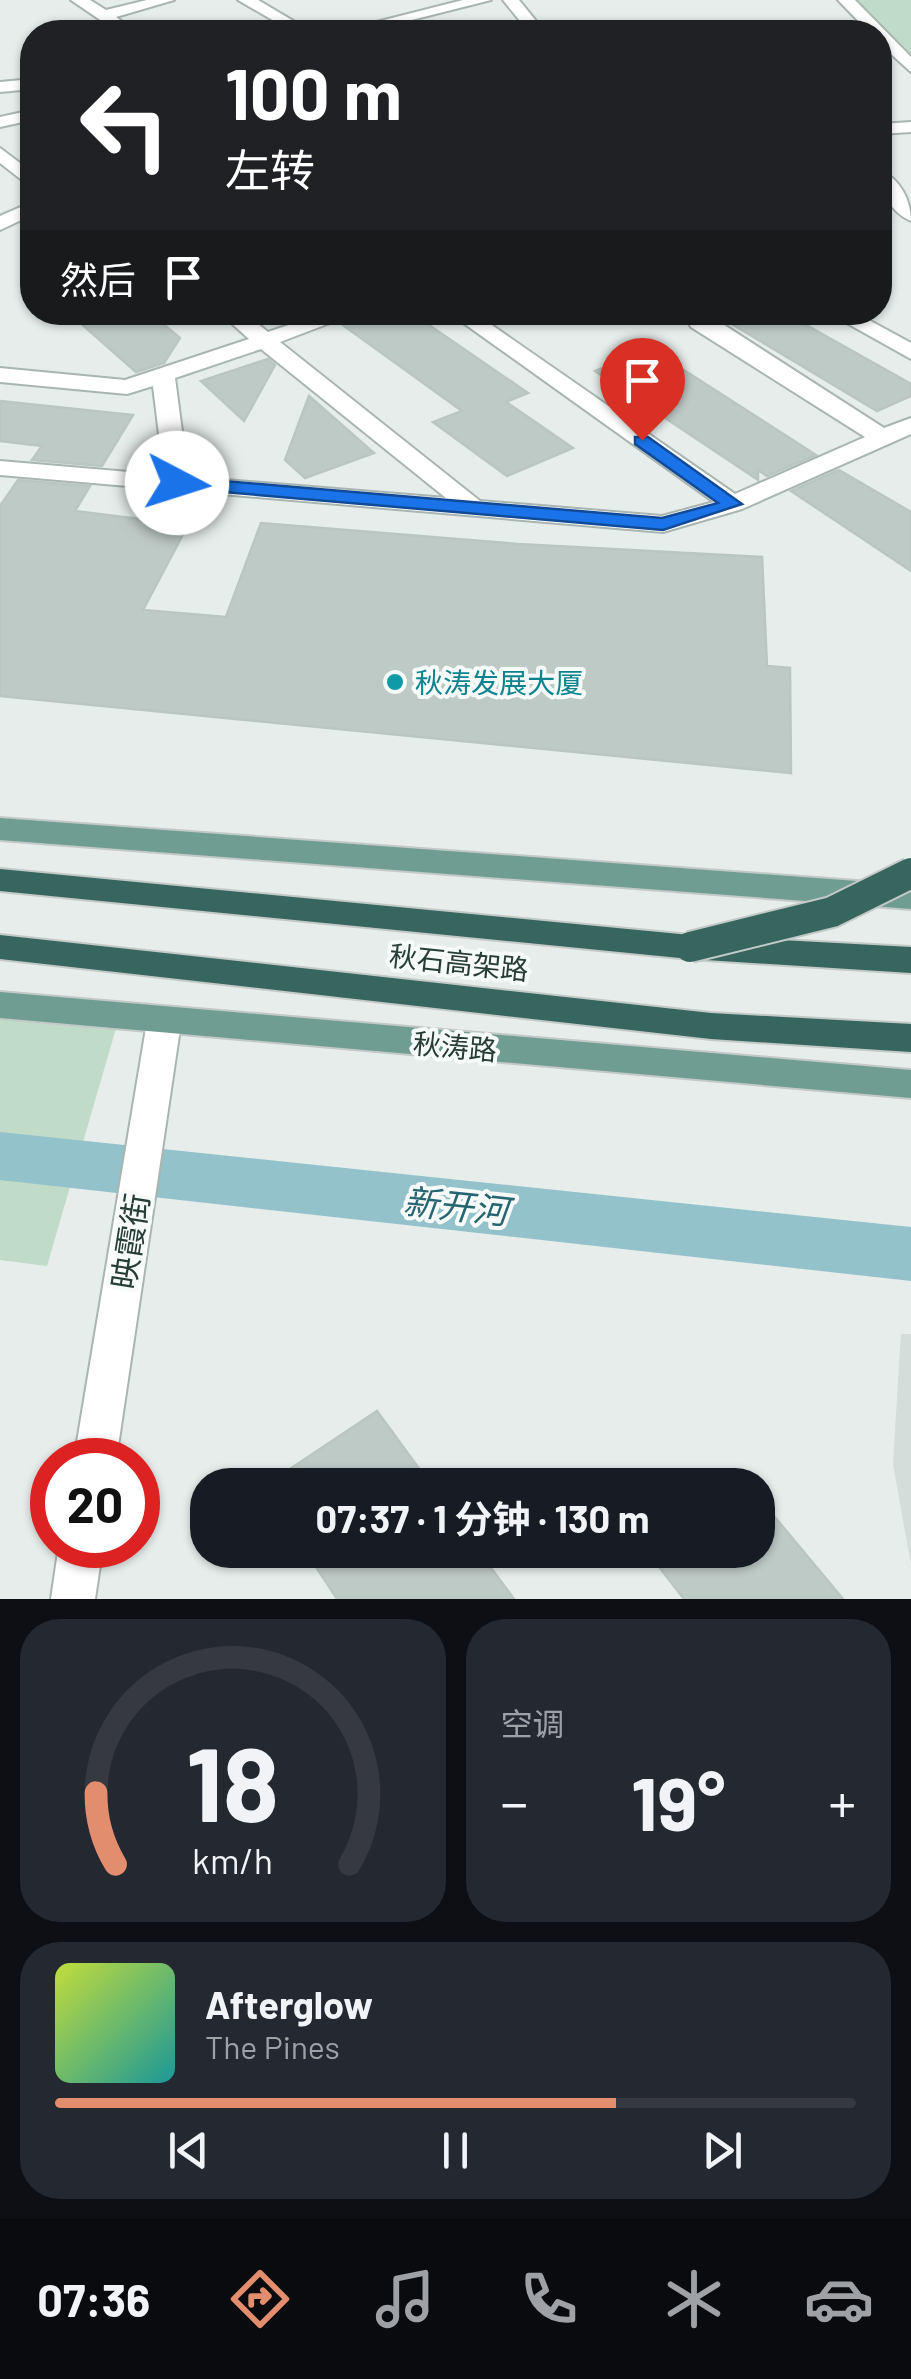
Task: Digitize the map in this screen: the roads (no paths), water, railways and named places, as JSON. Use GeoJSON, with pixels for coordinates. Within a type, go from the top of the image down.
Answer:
{"type":"FeatureCollection","features":[{"type":"Feature","properties":{"kind":"highway"},"geometry":{"type":"LineString","coordinates":[[690,948],[820,916],[860,902],[911,872]]}},
{"type":"Feature","properties":{"kind":"highway","name":"秋石高架路"},"geometry":{"type":"LineString","coordinates":[[0,880],[690,948],[911,960]]}},
{"type":"Feature","properties":{"kind":"highway","name":"秋石高架路"},"geometry":{"type":"LineString","coordinates":[[0,946],[711,1026],[911,1038]]}},
{"type":"Feature","properties":{"kind":"main road"},"geometry":{"type":"LineString","coordinates":[[0,828],[911,897]]}},
{"type":"Feature","properties":{"kind":"main road","name":"秋涛路"},"geometry":{"type":"LineString","coordinates":[[0,1005],[911,1084]]}},
{"type":"Feature","properties":{"kind":"street"},"geometry":{"type":"LineString","coordinates":[[79,0],[108,20]]}},
{"type":"Feature","properties":{"kind":"street"},"geometry":{"type":"LineString","coordinates":[[102,16],[166,0]]}},
{"type":"Feature","properties":{"kind":"street"},"geometry":{"type":"LineString","coordinates":[[246,0],[282,20]]}},
{"type":"Feature","properties":{"kind":"street"},"geometry":{"type":"LineString","coordinates":[[378,0],[400,20]]}},
{"type":"Feature","properties":{"kind":"street"},"geometry":{"type":"LineString","coordinates":[[421,20],[483,0]]}},
{"type":"Feature","properties":{"kind":"street"},"geometry":{"type":"LineString","coordinates":[[437,20],[481,13],[499,0]]}},
{"type":"Feature","properties":{"kind":"street"},"geometry":{"type":"LineString","coordinates":[[511,0],[527,20]]}},
{"type":"Feature","properties":{"kind":"street"},"geometry":{"type":"LineString","coordinates":[[846,0],[865,20]]}},
{"type":"Feature","properties":{"kind":"street"},"geometry":{"type":"LineString","coordinates":[[892,47],[911,67]]}},
{"type":"Feature","properties":{"kind":"street"},"geometry":{"type":"LineString","coordinates":[[0,153],[20,171]]}},
{"type":"Feature","properties":{"kind":"street"},"geometry":{"type":"LineString","coordinates":[[892,191],[908,210]]}},
{"type":"Feature","properties":{"kind":"street"},"geometry":{"type":"LineString","coordinates":[[245,325],[472,508]]}},
{"type":"Feature","properties":{"kind":"street"},"geometry":{"type":"LineString","coordinates":[[0,375],[127,387],[311,325]]}},
{"type":"Feature","properties":{"kind":"street"},"geometry":{"type":"LineString","coordinates":[[477,325],[733,504]]}},
{"type":"Feature","properties":{"kind":"street"},"geometry":{"type":"LineString","coordinates":[[704,325],[883,438]]}},
{"type":"Feature","properties":{"kind":"street"},"geometry":{"type":"LineString","coordinates":[[861,325],[911,352]]}},
{"type":"Feature","properties":{"kind":"street"},"geometry":{"type":"LineString","coordinates":[[163,375],[177,483]]}},
{"type":"Feature","properties":{"kind":"street"},"geometry":{"type":"LineString","coordinates":[[0,468],[663,524],[733,504],[911,425]]}},
{"type":"Feature","properties":{"kind":"street","name":"映霞街"},"geometry":{"type":"LineString","coordinates":[[98,1438],[164,1022]]}},
{"type":"Feature","properties":{"kind":"street"},"geometry":{"type":"LineString","coordinates":[[73,1599],[78,1568]]}},
{"type":"Feature","properties":{"kind":"waterway","name":"新开河"},"geometry":{"type":"LineString","coordinates":[[0,1156],[911,1254]]}},
{"type":"Feature","properties":{"kind":"place","name":"秋涛发展大厦"},"geometry":{"type":"Point","coordinates":[395,682]}}]}
